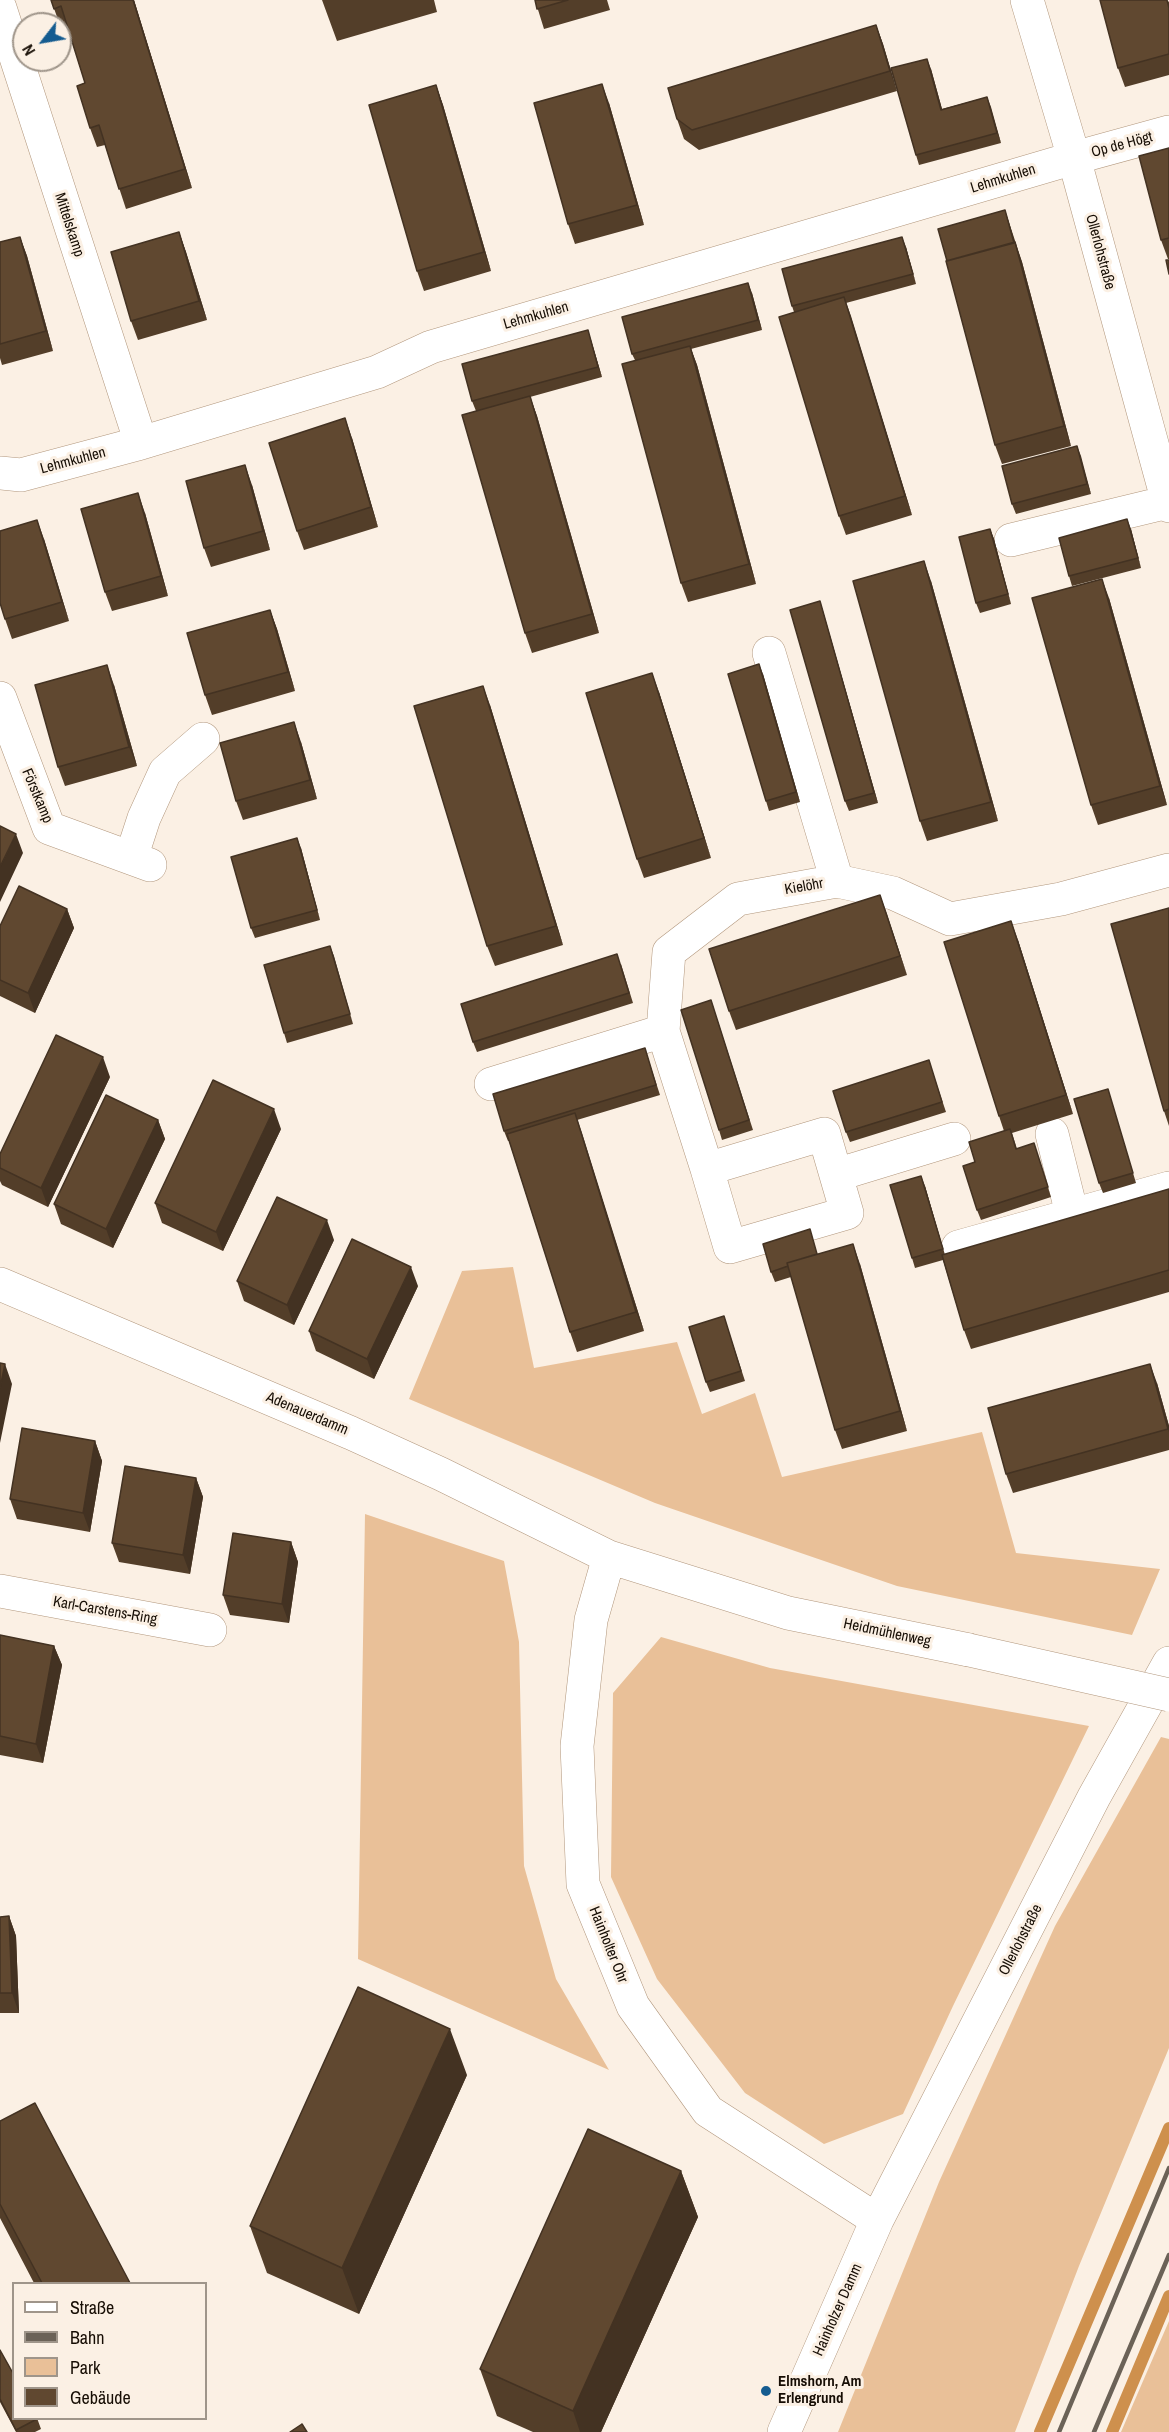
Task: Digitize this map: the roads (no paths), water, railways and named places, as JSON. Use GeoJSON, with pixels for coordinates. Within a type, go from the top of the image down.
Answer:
{"type":"FeatureCollection","features":[{"type":"Feature","properties":{"kind":"street","name":"Ollerlohstraße"},"geometry":{"type":"LineString","coordinates":[[1027,0],[1074,158],[1168,504]]}},
{"type":"Feature","properties":{"kind":"street","name":"Mittelskamp"},"geometry":{"type":"LineString","coordinates":[[0,8],[141,442]]}},
{"type":"Feature","properties":{"kind":"street","name":"Op de Högt"},"geometry":{"type":"LineString","coordinates":[[1074,158],[1169,132]]}},
{"type":"Feature","properties":{"kind":"street","name":"Lehmkuhlen"},"geometry":{"type":"LineString","coordinates":[[0,473],[21,475],[141,442],[377,372],[430,347],[1074,158]]}},
{"type":"Feature","properties":{"kind":"street"},"geometry":{"type":"LineString","coordinates":[[1011,540],[1168,504]]}},
{"type":"Feature","properties":{"kind":"street"},"geometry":{"type":"LineString","coordinates":[[769,653],[837,881]]}},
{"type":"Feature","properties":{"kind":"street","name":"Förstkamp"},"geometry":{"type":"LineString","coordinates":[[0,698],[49,828],[140,861],[144,818],[165,772],[203,739]]}},
{"type":"Feature","properties":{"kind":"street","name":"Kielöhr"},"geometry":{"type":"LineString","coordinates":[[836,1175],[847,1213],[730,1247],[663,1031],[669,952],[738,899],[837,881],[893,893],[950,919],[1060,899],[1169,870]]}},
{"type":"Feature","properties":{"kind":"street"},"geometry":{"type":"LineString","coordinates":[[491,1084],[663,1031]]}},
{"type":"Feature","properties":{"kind":"street"},"geometry":{"type":"LineString","coordinates":[[707,1169],[824,1134],[836,1175],[954,1139]]}},
{"type":"Feature","properties":{"kind":"street"},"geometry":{"type":"LineString","coordinates":[[1052,1134],[1072,1214]]}},
{"type":"Feature","properties":{"kind":"street"},"geometry":{"type":"LineString","coordinates":[[958,1247],[1169,1188]]}},
{"type":"Feature","properties":{"kind":"street","name":"Adenauerdamm"},"geometry":{"type":"LineString","coordinates":[[0,1284],[362,1438],[441,1474],[609,1557]]}},
{"type":"Feature","properties":{"kind":"street","name":"Heidmühlenweg"},"geometry":{"type":"LineString","coordinates":[[609,1557],[788,1613],[969,1650],[1169,1695]]}},
{"type":"Feature","properties":{"kind":"street","name":"Hainholter Ohr"},"geometry":{"type":"LineString","coordinates":[[609,1557],[591,1620],[577,1746],[584,1884],[633,2006],[708,2111],[877,2220]]}},
{"type":"Feature","properties":{"kind":"street","name":"Karl-Carstens-Ring"},"geometry":{"type":"LineString","coordinates":[[0,1591],[210,1630]]}},
{"type":"Feature","properties":{"kind":"street","name":"Ollerlohstraße"},"geometry":{"type":"LineString","coordinates":[[877,2220],[1094,1797],[1169,1662]]}},
{"type":"Feature","properties":{"kind":"street","name":"Hainholzer Damm"},"geometry":{"type":"LineString","coordinates":[[784,2432],[877,2220]]}},
{"type":"Feature","properties":{"kind":"waterway"},"geometry":{"type":"LineString","coordinates":[[1040,2432],[1169,2128]]}},
{"type":"Feature","properties":{"kind":"waterway"},"geometry":{"type":"LineString","coordinates":[[1112,2432],[1169,2296]]}},
{"type":"Feature","properties":{"kind":"railway"},"geometry":{"type":"LineString","coordinates":[[1059,2432],[1169,2168]]}},
{"type":"Feature","properties":{"kind":"railway"},"geometry":{"type":"LineString","coordinates":[[1094,2432],[1169,2255]]}},
{"type":"Feature","properties":{"kind":"place","name":"Elmshorn, Am Erlengrund"},"geometry":{"type":"Point","coordinates":[766,2391]}}]}
